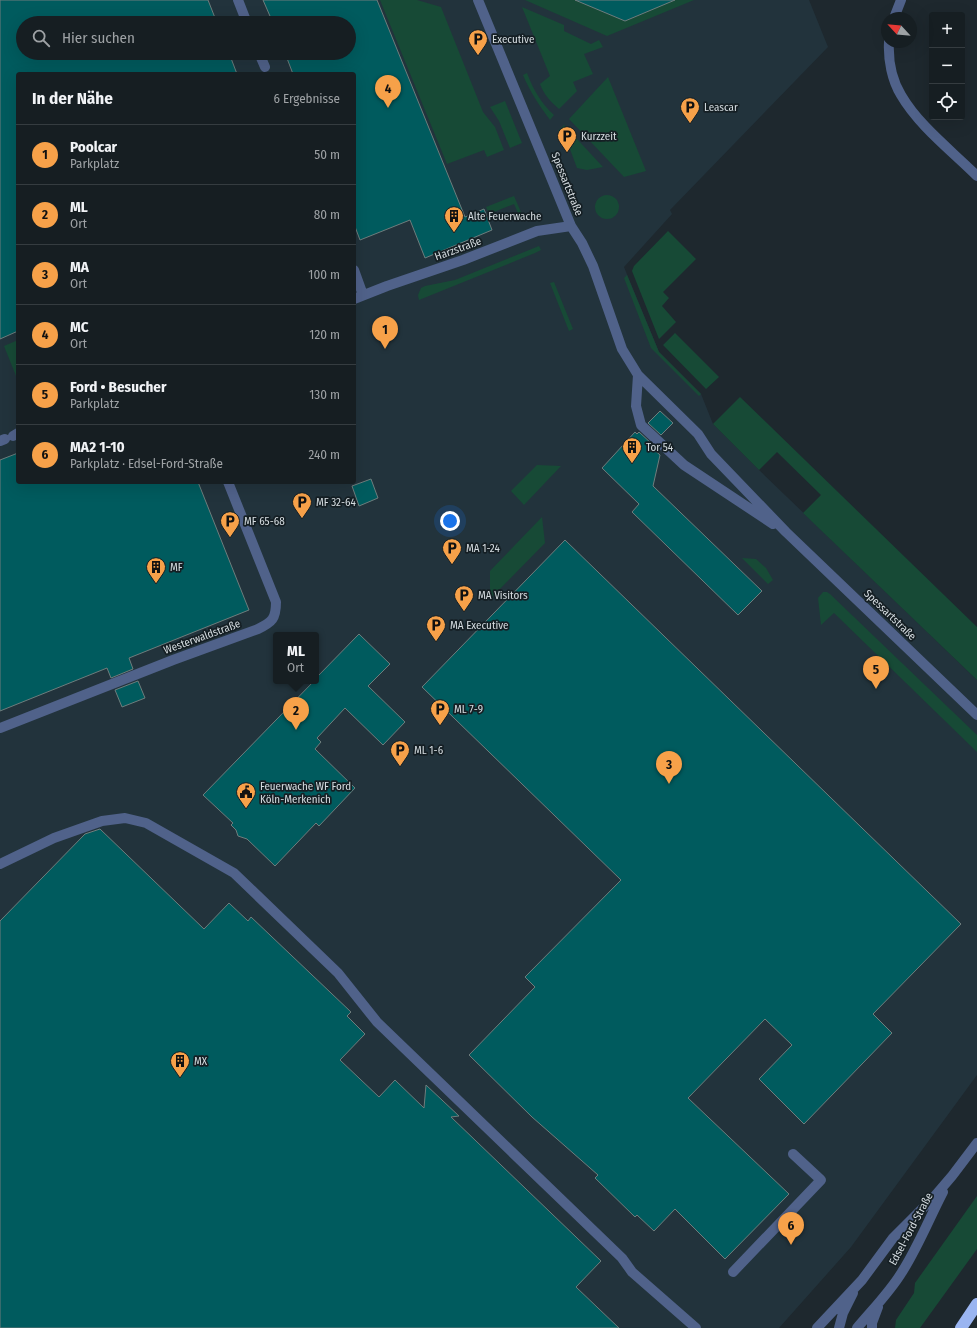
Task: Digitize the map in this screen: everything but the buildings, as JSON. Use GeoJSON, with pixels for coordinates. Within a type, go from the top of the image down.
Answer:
{"type":"FeatureCollection","features":[{"type":"Feature","properties":{"kind":"highway"},"geometry":{"type":"LineString","coordinates":[[961,1328],[977,1304]]}},
{"type":"Feature","properties":{"kind":"street"},"geometry":{"type":"LineString","coordinates":[[238,0],[244,16]]}},
{"type":"Feature","properties":{"kind":"street","name":"Spessartstraße"},"geometry":{"type":"LineString","coordinates":[[478,0],[570,226],[582,242],[593,266],[622,349],[638,375],[698,434],[711,454],[786,532],[977,715]]}},
{"type":"Feature","properties":{"kind":"street"},"geometry":{"type":"LineString","coordinates":[[897,12],[902,0]]}},
{"type":"Feature","properties":{"kind":"street"},"geometry":{"type":"LineString","coordinates":[[889,48],[893,75],[901,95],[917,117],[977,176]]}},
{"type":"Feature","properties":{"kind":"street"},"geometry":{"type":"LineString","coordinates":[[262,60],[265,67]]}},
{"type":"Feature","properties":{"kind":"street","name":"Harzstraße"},"geometry":{"type":"LineString","coordinates":[[359,297],[464,260],[537,231],[570,226]]}},
{"type":"Feature","properties":{"kind":"street"},"geometry":{"type":"LineString","coordinates":[[356,281],[359,297]]}},
{"type":"Feature","properties":{"kind":"street"},"geometry":{"type":"LineString","coordinates":[[638,375],[636,406],[641,425],[684,465],[747,508],[786,532]]}},
{"type":"Feature","properties":{"kind":"street","name":"Westerwaldstraße"},"geometry":{"type":"LineString","coordinates":[[0,728],[173,660],[258,629],[270,623],[276,612],[276,602],[229,484]]}},
{"type":"Feature","properties":{"kind":"street"},"geometry":{"type":"LineString","coordinates":[[0,864],[61,836],[102,821],[125,818],[146,823],[234,873],[338,973],[377,1022],[622,1258],[632,1272],[696,1328]]}},
{"type":"Feature","properties":{"kind":"street","name":"Edsel-Ford-Straße"},"geometry":{"type":"LineString","coordinates":[[839,1328],[843,1313],[862,1280],[893,1238],[934,1197],[977,1143]]}},
{"type":"Feature","properties":{"kind":"street"},"geometry":{"type":"LineString","coordinates":[[733,1272],[821,1180],[793,1154]]}},
{"type":"Feature","properties":{"kind":"street","name":"Edsel-Ford-Straße"},"geometry":{"type":"LineString","coordinates":[[857,1328],[901,1274],[916,1248],[934,1209],[952,1176]]}},
{"type":"Feature","properties":{"kind":"street","name":"Edsel-Ford-Straße"},"geometry":{"type":"LineString","coordinates":[[817,1328],[862,1280]]}},
{"type":"Feature","properties":{"kind":"street"},"geometry":{"type":"LineString","coordinates":[[872,1328],[872,1323],[883,1297]]}},
{"type":"Feature","properties":{"kind":"shaded area"},"geometry":{"type":"Polygon","coordinates":[[[0,0],[809,0],[828,47],[670,210],[672,214],[624,267],[659,352],[701,394],[713,424],[977,680],[977,1075],[851,1247],[779,1328],[0,1328],[0,0]]]}},
{"type":"Feature","properties":{"kind":"green space"},"geometry":{"type":"Polygon","coordinates":[[[380,0],[417,0],[441,7],[483,112],[495,127],[504,150],[487,157],[484,150],[447,164],[380,0]]]}},
{"type":"Feature","properties":{"kind":"green space"},"geometry":{"type":"Polygon","coordinates":[[[525,0],[575,0],[625,21],[652,10],[656,0],[694,0],[607,36],[525,0]]]}},
{"type":"Feature","properties":{"kind":"green space"},"geometry":{"type":"Polygon","coordinates":[[[522,7],[564,25],[564,31],[591,44],[599,40],[603,47],[584,54],[593,74],[573,82],[577,91],[559,109],[548,98],[540,84],[550,76],[522,7]]]}},
{"type":"Feature","properties":{"kind":"green space"},"geometry":{"type":"Polygon","coordinates":[[[527,73],[538,96],[554,115],[550,120],[535,98],[523,75],[527,73]]]}},
{"type":"Feature","properties":{"kind":"green space"},"geometry":{"type":"Polygon","coordinates":[[[608,77],[646,171],[624,177],[569,119],[608,77]]]}},
{"type":"Feature","properties":{"kind":"green space"},"geometry":{"type":"Polygon","coordinates":[[[505,101],[522,143],[510,148],[499,121],[490,107],[505,101]]]}},
{"type":"Feature","properties":{"kind":"green space"},"geometry":{"type":"Polygon","coordinates":[[[564,125],[603,167],[587,170],[577,168],[565,136],[561,137],[558,131],[564,125]]]}},
{"type":"Feature","properties":{"kind":"green space"},"geometry":{"type":"Polygon","coordinates":[[[607,195],[616,198],[619,207],[616,216],[607,219],[598,216],[595,207],[598,198],[607,195]]]}},
{"type":"Feature","properties":{"kind":"green space"},"geometry":{"type":"Polygon","coordinates":[[[514,196],[524,219],[521,220],[514,204],[489,214],[486,207],[514,196]]]}},
{"type":"Feature","properties":{"kind":"green space"},"geometry":{"type":"Polygon","coordinates":[[[668,231],[696,259],[663,292],[669,298],[662,306],[676,322],[659,339],[632,271],[634,266],[668,231]]]}},
{"type":"Feature","properties":{"kind":"green space"},"geometry":{"type":"Polygon","coordinates":[[[539,246],[541,250],[535,253],[419,300],[418,295],[421,288],[425,286],[455,280],[539,246]]]}},
{"type":"Feature","properties":{"kind":"green space"},"geometry":{"type":"Polygon","coordinates":[[[627,275],[659,352],[701,394],[699,396],[651,348],[624,278],[627,275]]]}},
{"type":"Feature","properties":{"kind":"green space"},"geometry":{"type":"Polygon","coordinates":[[[554,282],[573,329],[569,331],[550,283],[554,282]]]}},
{"type":"Feature","properties":{"kind":"green space"},"geometry":{"type":"Polygon","coordinates":[[[675,333],[719,377],[706,389],[663,345],[675,333]]]}},
{"type":"Feature","properties":{"kind":"green space"},"geometry":{"type":"Polygon","coordinates":[[[16,341],[16,376],[4,346],[16,341]]]}},
{"type":"Feature","properties":{"kind":"green space"},"geometry":{"type":"Polygon","coordinates":[[[740,397],[977,627],[977,680],[803,513],[821,495],[777,452],[759,470],[713,424],[740,397]]]}},
{"type":"Feature","properties":{"kind":"green space"},"geometry":{"type":"Polygon","coordinates":[[[537,465],[561,466],[524,505],[511,491],[537,465]]]}},
{"type":"Feature","properties":{"kind":"green space"},"geometry":{"type":"Polygon","coordinates":[[[542,517],[545,543],[490,599],[490,571],[542,517]]]}},
{"type":"Feature","properties":{"kind":"green space"},"geometry":{"type":"Polygon","coordinates":[[[742,558],[756,559],[766,568],[773,580],[768,584],[742,558]]]}},
{"type":"Feature","properties":{"kind":"green space"},"geometry":{"type":"Polygon","coordinates":[[[823,592],[830,594],[977,735],[977,752],[834,613],[821,625],[818,598],[823,592]]]}},
{"type":"Feature","properties":{"kind":"green space"},"geometry":{"type":"Polygon","coordinates":[[[977,1196],[977,1249],[920,1328],[895,1328],[896,1320],[914,1293],[915,1283],[977,1196]]]}},
{"type":"Feature","properties":{"kind":"place","name":"Executive"},"geometry":{"type":"Point","coordinates":[478,56]}},
{"type":"Feature","properties":{"kind":"place","name":"MC"},"geometry":{"type":"Point","coordinates":[388,108]}},
{"type":"Feature","properties":{"kind":"place","name":"Leascar"},"geometry":{"type":"Point","coordinates":[690,124]}},
{"type":"Feature","properties":{"kind":"place","name":"Kurzzeit"},"geometry":{"type":"Point","coordinates":[567,153]}},
{"type":"Feature","properties":{"kind":"place","name":"Alte Feuerwache"},"geometry":{"type":"Point","coordinates":[454,233]}},
{"type":"Feature","properties":{"kind":"place","name":"Poolcar"},"geometry":{"type":"Point","coordinates":[385,349]}},
{"type":"Feature","properties":{"kind":"place","name":"Tor 54"},"geometry":{"type":"Point","coordinates":[632,464]}},
{"type":"Feature","properties":{"kind":"place","name":"MF 32-64"},"geometry":{"type":"Point","coordinates":[302,519]}},
{"type":"Feature","properties":{"kind":"place","name":"MF 65-68"},"geometry":{"type":"Point","coordinates":[230,538]}},
{"type":"Feature","properties":{"kind":"place","name":"MA 1-24"},"geometry":{"type":"Point","coordinates":[452,565]}},
{"type":"Feature","properties":{"kind":"place","name":"MF"},"geometry":{"type":"Point","coordinates":[156,584]}},
{"type":"Feature","properties":{"kind":"place","name":"MA Visitors"},"geometry":{"type":"Point","coordinates":[464,612]}},
{"type":"Feature","properties":{"kind":"place","name":"MA Executive"},"geometry":{"type":"Point","coordinates":[436,642]}},
{"type":"Feature","properties":{"kind":"place","name":"Ford • Besucher"},"geometry":{"type":"Point","coordinates":[876,689]}},
{"type":"Feature","properties":{"kind":"place","name":"ML 7-9"},"geometry":{"type":"Point","coordinates":[440,726]}},
{"type":"Feature","properties":{"kind":"place","name":"ML"},"geometry":{"type":"Point","coordinates":[296,730]}},
{"type":"Feature","properties":{"kind":"place","name":"ML 1-6"},"geometry":{"type":"Point","coordinates":[400,767]}},
{"type":"Feature","properties":{"kind":"place","name":"MA"},"geometry":{"type":"Point","coordinates":[669,784]}},
{"type":"Feature","properties":{"kind":"place","name":"Feuerwache WF Ford Köln-Merkenich"},"geometry":{"type":"Point","coordinates":[246,809]}},
{"type":"Feature","properties":{"kind":"place","name":"MX"},"geometry":{"type":"Point","coordinates":[180,1078]}},
{"type":"Feature","properties":{"kind":"place","name":"MA2 1-10"},"geometry":{"type":"Point","coordinates":[791,1245]}}]}
